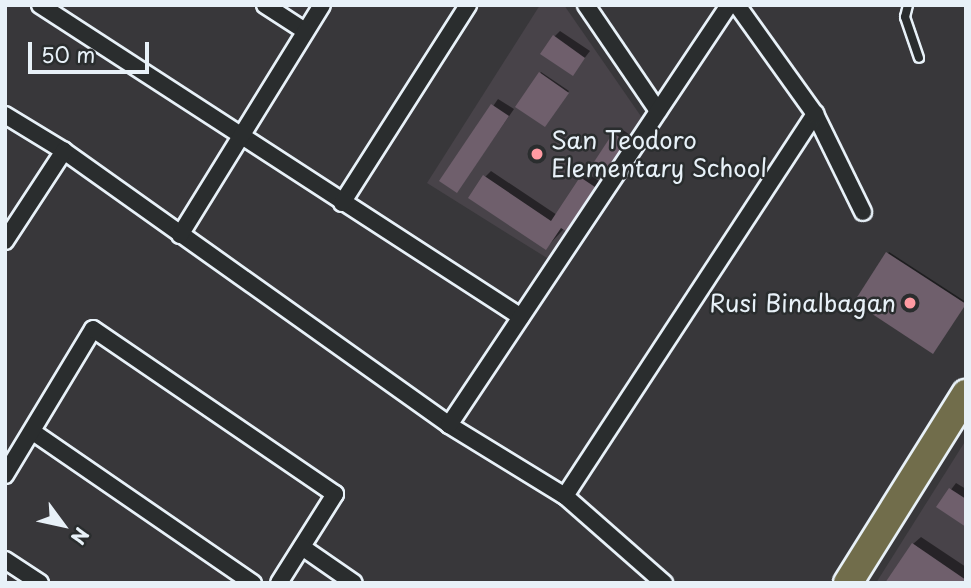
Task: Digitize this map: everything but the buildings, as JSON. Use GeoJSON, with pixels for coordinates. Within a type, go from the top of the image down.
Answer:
{"type":"FeatureCollection","features":[{"type":"Feature","properties":{"kind":"highway"},"geometry":{"type":"LineString","coordinates":[[848,583],[966,394]]}},
{"type":"Feature","properties":{"kind":"street"},"geometry":{"type":"LineString","coordinates":[[40,5],[521,317]]}},
{"type":"Feature","properties":{"kind":"street"},"geometry":{"type":"LineString","coordinates":[[265,5],[305,32]]}},
{"type":"Feature","properties":{"kind":"street"},"geometry":{"type":"LineString","coordinates":[[180,235],[322,5]]}},
{"type":"Feature","properties":{"kind":"street"},"geometry":{"type":"LineString","coordinates":[[342,203],[468,5]]}},
{"type":"Feature","properties":{"kind":"street"},"geometry":{"type":"LineString","coordinates":[[586,5],[658,111]]}},
{"type":"Feature","properties":{"kind":"street"},"geometry":{"type":"LineString","coordinates":[[449,425],[729,5]]}},
{"type":"Feature","properties":{"kind":"street"},"geometry":{"type":"LineString","coordinates":[[737,5],[815,114],[863,212]]}},
{"type":"Feature","properties":{"kind":"street"},"geometry":{"type":"LineString","coordinates":[[565,496],[815,114]]}},
{"type":"Feature","properties":{"kind":"street"},"geometry":{"type":"LineString","coordinates":[[5,115],[64,151],[449,425],[565,496],[664,583]]}},
{"type":"Feature","properties":{"kind":"street"},"geometry":{"type":"LineString","coordinates":[[5,241],[64,151]]}},
{"type":"Feature","properties":{"kind":"street"},"geometry":{"type":"LineString","coordinates":[[5,475],[93,329],[335,494],[279,583]]}},
{"type":"Feature","properties":{"kind":"street"},"geometry":{"type":"LineString","coordinates":[[33,432],[253,583]]}},
{"type":"Feature","properties":{"kind":"street"},"geometry":{"type":"LineString","coordinates":[[302,547],[354,583]]}},
{"type":"Feature","properties":{"kind":"street"},"geometry":{"type":"LineString","coordinates":[[5,560],[40,583]]}},
{"type":"Feature","properties":{"kind":"lane"},"geometry":{"type":"LineString","coordinates":[[908,5],[905,17],[919,58]]}},
{"type":"Feature","properties":{"kind":"shaded area","name":"San Teodoro Elementary School"},"geometry":{"type":"Polygon","coordinates":[[[540,5],[564,5],[647,125],[555,263],[427,183],[540,5]]]}},
{"type":"Feature","properties":{"kind":"shaded area"},"geometry":{"type":"Polygon","coordinates":[[[966,440],[966,583],[876,583],[966,440]]]}},
{"type":"Feature","properties":{"kind":"place","name":"San Teodoro Elementary School"},"geometry":{"type":"Point","coordinates":[537,154]}},
{"type":"Feature","properties":{"kind":"place","name":"Rusi Binalbagan"},"geometry":{"type":"Point","coordinates":[910,303]}}]}
